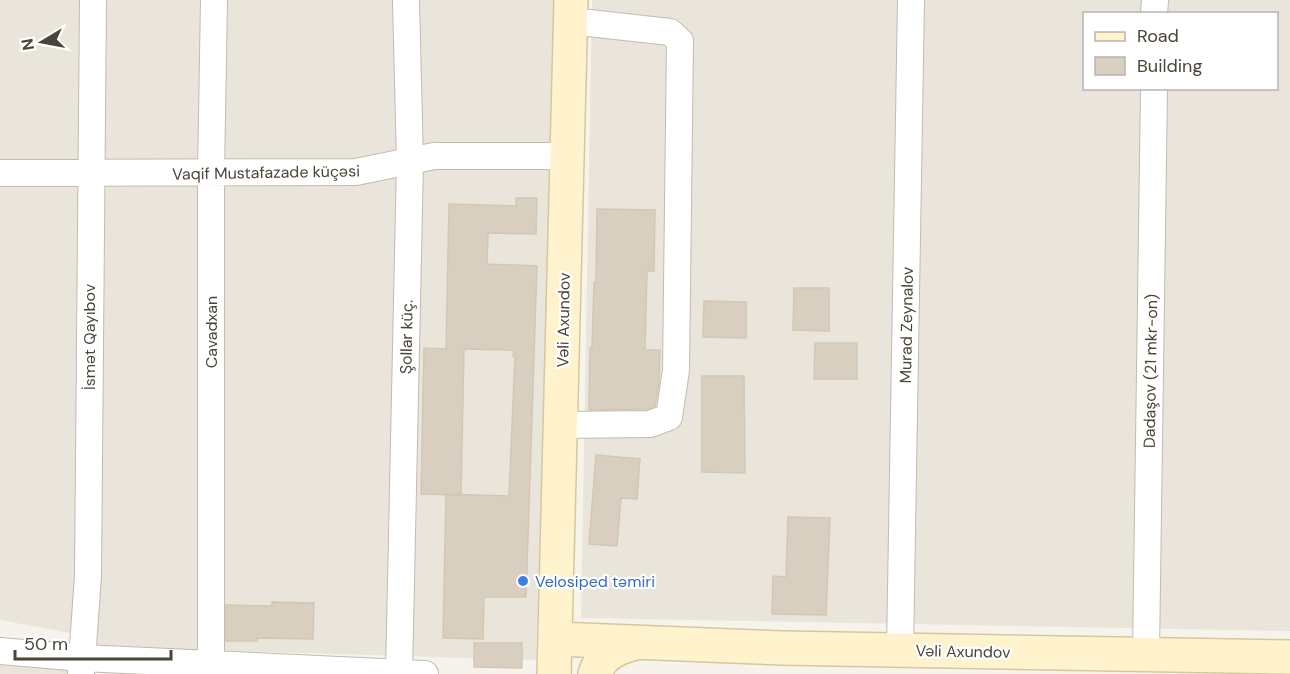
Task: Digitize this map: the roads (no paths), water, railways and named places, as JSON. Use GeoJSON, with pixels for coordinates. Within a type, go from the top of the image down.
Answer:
{"type":"FeatureCollection","features":[{"type":"Feature","properties":{"kind":"street","name":"İsmət Qayıbov"},"geometry":{"type":"LineString","coordinates":[[82,666],[88,576],[93,0]]}},
{"type":"Feature","properties":{"kind":"street","name":"Cavadxan"},"geometry":{"type":"LineString","coordinates":[[211,664],[211,173],[214,0]]}},
{"type":"Feature","properties":{"kind":"street","name":"Şollar küç."},"geometry":{"type":"LineString","coordinates":[[399,673],[410,162],[406,0]]}},
{"type":"Feature","properties":{"kind":"street","name":"Murad Zeynalov"},"geometry":{"type":"LineString","coordinates":[[900,650],[911,0]]}},
{"type":"Feature","properties":{"kind":"street","name":"Vəli Axundov"},"geometry":{"type":"LineString","coordinates":[[554,674],[571,11]]}},
{"type":"Feature","properties":{"kind":"street"},"geometry":{"type":"LineString","coordinates":[[561,425],[650,424],[669,417],[676,370],[680,40],[670,32],[571,11]]}},
{"type":"Feature","properties":{"kind":"street","name":"Dadaşov (21 mkr-on)"},"geometry":{"type":"LineString","coordinates":[[1146,654],[1154,90]]}},
{"type":"Feature","properties":{"kind":"street","name":"Vaqif Mustafazade küçəsi"},"geometry":{"type":"LineString","coordinates":[[0,173],[356,172],[434,156],[566,156]]}},
{"type":"Feature","properties":{"kind":"street","name":"Vəli Axundov"},"geometry":{"type":"LineString","coordinates":[[556,639],[900,650],[1290,657]]}},
{"type":"Feature","properties":{"kind":"street"},"geometry":{"type":"LineString","coordinates":[[556,639],[588,674]]}},
{"type":"Feature","properties":{"kind":"street"},"geometry":{"type":"LineString","coordinates":[[596,674],[597,668],[606,656],[622,646],[636,643]]}},
{"type":"Feature","properties":{"kind":"street"},"geometry":{"type":"LineString","coordinates":[[0,651],[82,666],[211,664],[241,670],[424,674]]}},
{"type":"Feature","properties":{"kind":"place","name":"Velosiped təmiri"},"geometry":{"type":"Point","coordinates":[523,581]}}]}
